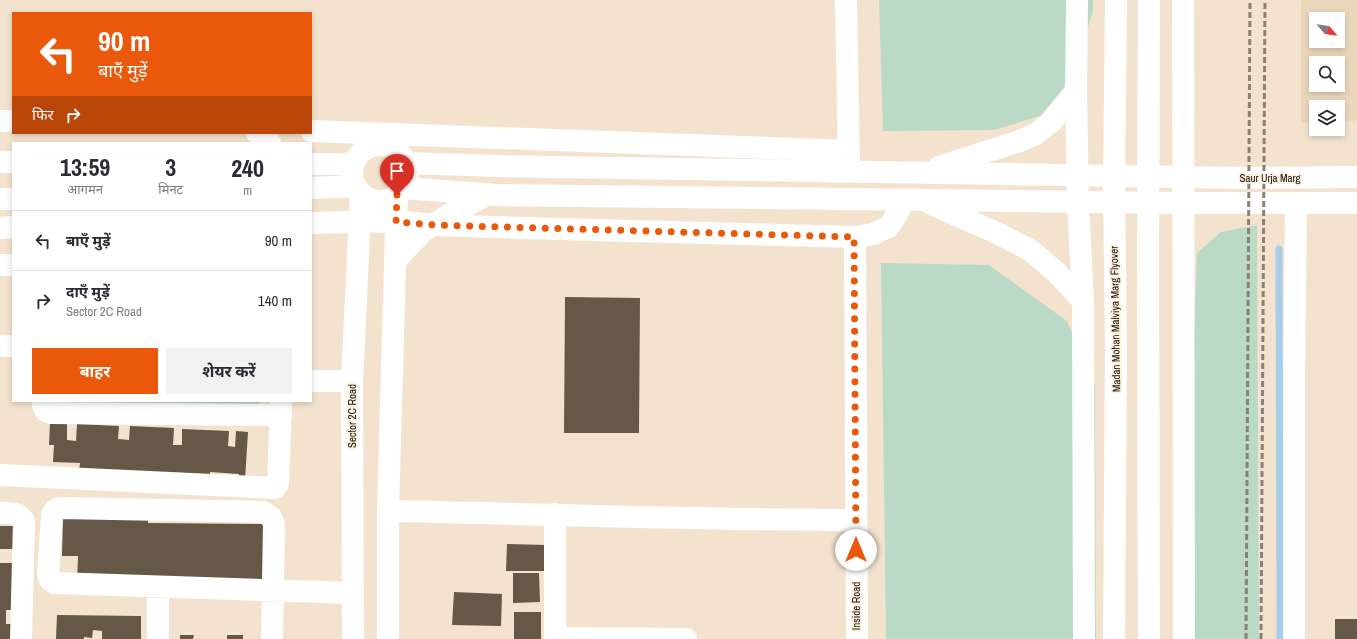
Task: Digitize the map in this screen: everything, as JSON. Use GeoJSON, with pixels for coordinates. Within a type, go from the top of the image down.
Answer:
{"type":"FeatureCollection","features":[{"type":"Feature","properties":{"kind":"street"},"geometry":{"type":"LineString","coordinates":[[846,0],[849,161]]}},
{"type":"Feature","properties":{"kind":"street"},"geometry":{"type":"LineString","coordinates":[[1077,0],[1076,91],[1079,175],[1078,202],[1083,301],[1084,639]]}},
{"type":"Feature","properties":{"kind":"street","name":"Madan Mohan Malviya Marg Flyover"},"geometry":{"type":"LineString","coordinates":[[1114,639],[1116,345],[1114,186],[1116,0]]}},
{"type":"Feature","properties":{"kind":"street"},"geometry":{"type":"LineString","coordinates":[[1149,0],[1149,639]]}},
{"type":"Feature","properties":{"kind":"street"},"geometry":{"type":"LineString","coordinates":[[1183,0],[1184,639]]}},
{"type":"Feature","properties":{"kind":"street"},"geometry":{"type":"LineString","coordinates":[[923,172],[1017,142],[1036,134],[1051,122],[1076,91]]}},
{"type":"Feature","properties":{"kind":"street"},"geometry":{"type":"LineString","coordinates":[[0,121],[12,121]]}},
{"type":"Feature","properties":{"kind":"street"},"geometry":{"type":"LineString","coordinates":[[312,131],[849,161]]}},
{"type":"Feature","properties":{"kind":"street"},"geometry":{"type":"LineString","coordinates":[[258,134],[269,142]]}},
{"type":"Feature","properties":{"kind":"street"},"geometry":{"type":"LineString","coordinates":[[382,145],[391,147],[398,152],[406,163],[408,176],[406,185],[392,199],[379,201],[365,197],[358,189],[352,173],[353,164],[358,156],[373,146],[382,145]]}},
{"type":"Feature","properties":{"kind":"street"},"geometry":{"type":"LineString","coordinates":[[406,163],[498,166],[849,161]]}},
{"type":"Feature","properties":{"kind":"street","name":"Saur Urja Marg"},"geometry":{"type":"LineString","coordinates":[[849,161],[923,172],[1250,178],[1357,177]]}},
{"type":"Feature","properties":{"kind":"street"},"geometry":{"type":"LineString","coordinates":[[0,162],[12,162]]}},
{"type":"Feature","properties":{"kind":"street"},"geometry":{"type":"LineString","coordinates":[[312,164],[353,164]]}},
{"type":"Feature","properties":{"kind":"street"},"geometry":{"type":"LineString","coordinates":[[312,188],[358,189]]}},
{"type":"Feature","properties":{"kind":"street","name":"Sector 2C Road"},"geometry":{"type":"LineString","coordinates":[[353,639],[352,381],[359,222],[358,189]]}},
{"type":"Feature","properties":{"kind":"street"},"geometry":{"type":"LineString","coordinates":[[400,192],[1078,202],[1357,203]]}},
{"type":"Feature","properties":{"kind":"street"},"geometry":{"type":"LineString","coordinates":[[388,639],[388,511],[396,222],[400,192]]}},
{"type":"Feature","properties":{"kind":"street"},"geometry":{"type":"LineString","coordinates":[[395,261],[423,232],[450,214],[489,194]]}},
{"type":"Feature","properties":{"kind":"street"},"geometry":{"type":"LineString","coordinates":[[0,199],[12,198]]}},
{"type":"Feature","properties":{"kind":"street"},"geometry":{"type":"LineString","coordinates":[[312,223],[396,222],[434,225],[854,237],[873,234],[889,227],[914,200]]}},
{"type":"Feature","properties":{"kind":"street"},"geometry":{"type":"LineString","coordinates":[[914,200],[999,234],[1030,250],[1056,272],[1083,301]]}},
{"type":"Feature","properties":{"kind":"street"},"geometry":{"type":"LineString","coordinates":[[1294,639],[1294,377],[1296,203]]}},
{"type":"Feature","properties":{"kind":"street"},"geometry":{"type":"LineString","coordinates":[[0,228],[12,228]]}},
{"type":"Feature","properties":{"kind":"street","name":"Inside Road"},"geometry":{"type":"LineString","coordinates":[[854,237],[857,639]]}},
{"type":"Feature","properties":{"kind":"street"},"geometry":{"type":"LineString","coordinates":[[0,265],[12,266]]}},
{"type":"Feature","properties":{"kind":"street"},"geometry":{"type":"LineString","coordinates":[[0,346],[12,346]]}},
{"type":"Feature","properties":{"kind":"street"},"geometry":{"type":"LineString","coordinates":[[312,381],[352,381]]}},
{"type":"Feature","properties":{"kind":"street"},"geometry":{"type":"LineString","coordinates":[[0,475],[275,488],[278,484],[281,408],[51,413],[46,411],[43,402]]}},
{"type":"Feature","properties":{"kind":"street"},"geometry":{"type":"LineString","coordinates":[[272,639],[272,590],[274,524],[271,517],[263,512],[60,508],[55,510],[52,515],[48,574],[50,580],[55,583],[158,587],[272,590],[353,593]]}},
{"type":"Feature","properties":{"kind":"street"},"geometry":{"type":"LineString","coordinates":[[388,511],[736,519],[856,520]]}},
{"type":"Feature","properties":{"kind":"street"},"geometry":{"type":"LineString","coordinates":[[0,513],[18,515],[24,521],[21,639]]}},
{"type":"Feature","properties":{"kind":"street"},"geometry":{"type":"LineString","coordinates":[[555,514],[556,639],[686,639]]}},
{"type":"Feature","properties":{"kind":"street"},"geometry":{"type":"LineString","coordinates":[[158,587],[158,639]]}},
{"type":"Feature","properties":{"kind":"shaded area"},"geometry":{"type":"Polygon","coordinates":[[[1301,0],[1357,0],[1357,121],[1345,122],[1345,100],[1309,100],[1309,122],[1301,123],[1301,0]]]}},
{"type":"Feature","properties":{"kind":"green space"},"geometry":{"type":"Polygon","coordinates":[[[879,0],[1093,0],[1093,12],[1069,82],[1040,116],[994,130],[883,131],[879,0]]]}},
{"type":"Feature","properties":{"kind":"green space"},"geometry":{"type":"Polygon","coordinates":[[[1257,225],[1259,639],[1192,639],[1190,442],[1197,253],[1221,232],[1257,225]]]}},
{"type":"Feature","properties":{"kind":"green space"},"geometry":{"type":"Polygon","coordinates":[[[881,263],[989,265],[1067,321],[1095,385],[1096,639],[886,639],[881,263]]]}},
{"type":"Feature","properties":{"kind":"green space"},"geometry":{"type":"Polygon","coordinates":[[[57,402],[259,402],[259,408],[57,402]]]}},
{"type":"Feature","properties":{"kind":"building"},"geometry":{"type":"Polygon","coordinates":[[[565,297],[640,298],[639,433],[564,433],[565,297]]]}},
{"type":"Feature","properties":{"kind":"building"},"geometry":{"type":"Polygon","coordinates":[[[50,422],[67,423],[67,440],[76,441],[77,424],[119,426],[118,439],[129,440],[130,426],[174,428],[173,445],[182,445],[182,429],[229,431],[228,446],[235,447],[236,431],[248,432],[245,480],[238,480],[239,474],[210,472],[210,479],[79,471],[80,463],[53,462],[54,445],[49,445],[50,422]]]}},
{"type":"Feature","properties":{"kind":"building"},"geometry":{"type":"Polygon","coordinates":[[[63,516],[148,517],[148,523],[266,524],[265,582],[77,581],[78,556],[62,556],[63,516]]]}},
{"type":"Feature","properties":{"kind":"building"},"geometry":{"type":"Polygon","coordinates":[[[0,526],[17,526],[17,549],[0,549],[0,526]]]}},
{"type":"Feature","properties":{"kind":"building"},"geometry":{"type":"Polygon","coordinates":[[[507,544],[547,545],[546,571],[506,571],[507,544]]]}},
{"type":"Feature","properties":{"kind":"building"},"geometry":{"type":"Polygon","coordinates":[[[0,563],[18,563],[17,610],[6,610],[6,624],[17,624],[17,639],[0,639],[0,563]]]}},
{"type":"Feature","properties":{"kind":"building"},"geometry":{"type":"Polygon","coordinates":[[[513,573],[539,573],[540,602],[513,603],[513,573]]]}},
{"type":"Feature","properties":{"kind":"building"},"geometry":{"type":"Polygon","coordinates":[[[454,592],[502,594],[501,626],[452,625],[454,592]]]}},
{"type":"Feature","properties":{"kind":"building"},"geometry":{"type":"Polygon","coordinates":[[[514,612],[541,612],[541,639],[514,639],[514,612]]]}},
{"type":"Feature","properties":{"kind":"building"},"geometry":{"type":"Polygon","coordinates":[[[57,615],[141,616],[141,639],[102,639],[102,631],[93,630],[92,638],[84,637],[84,639],[56,639],[57,615]]]}},
{"type":"Feature","properties":{"kind":"building"},"geometry":{"type":"Polygon","coordinates":[[[1335,619],[1357,619],[1357,639],[1335,639],[1335,619]]]}},
{"type":"Feature","properties":{"kind":"building"},"geometry":{"type":"Polygon","coordinates":[[[180,635],[194,635],[193,639],[180,639],[180,635]]]}},
{"type":"Feature","properties":{"kind":"building"},"geometry":{"type":"Polygon","coordinates":[[[227,635],[243,635],[243,639],[227,639],[227,635]]]}},
{"type":"Feature","properties":{"kind":"waterway"},"geometry":{"type":"LineString","coordinates":[[1279,249],[1280,639]]}},
{"type":"Feature","properties":{"kind":"railway"},"geometry":{"type":"LineString","coordinates":[[1246,639],[1250,0]]}},
{"type":"Feature","properties":{"kind":"railway"},"geometry":{"type":"LineString","coordinates":[[1261,639],[1265,0]]}},
{"type":"Feature","properties":{"kind":"route"},"geometry":{"type":"LineString","coordinates":[[397,195],[396,222],[434,225],[854,237],[856,550]]}}]}
